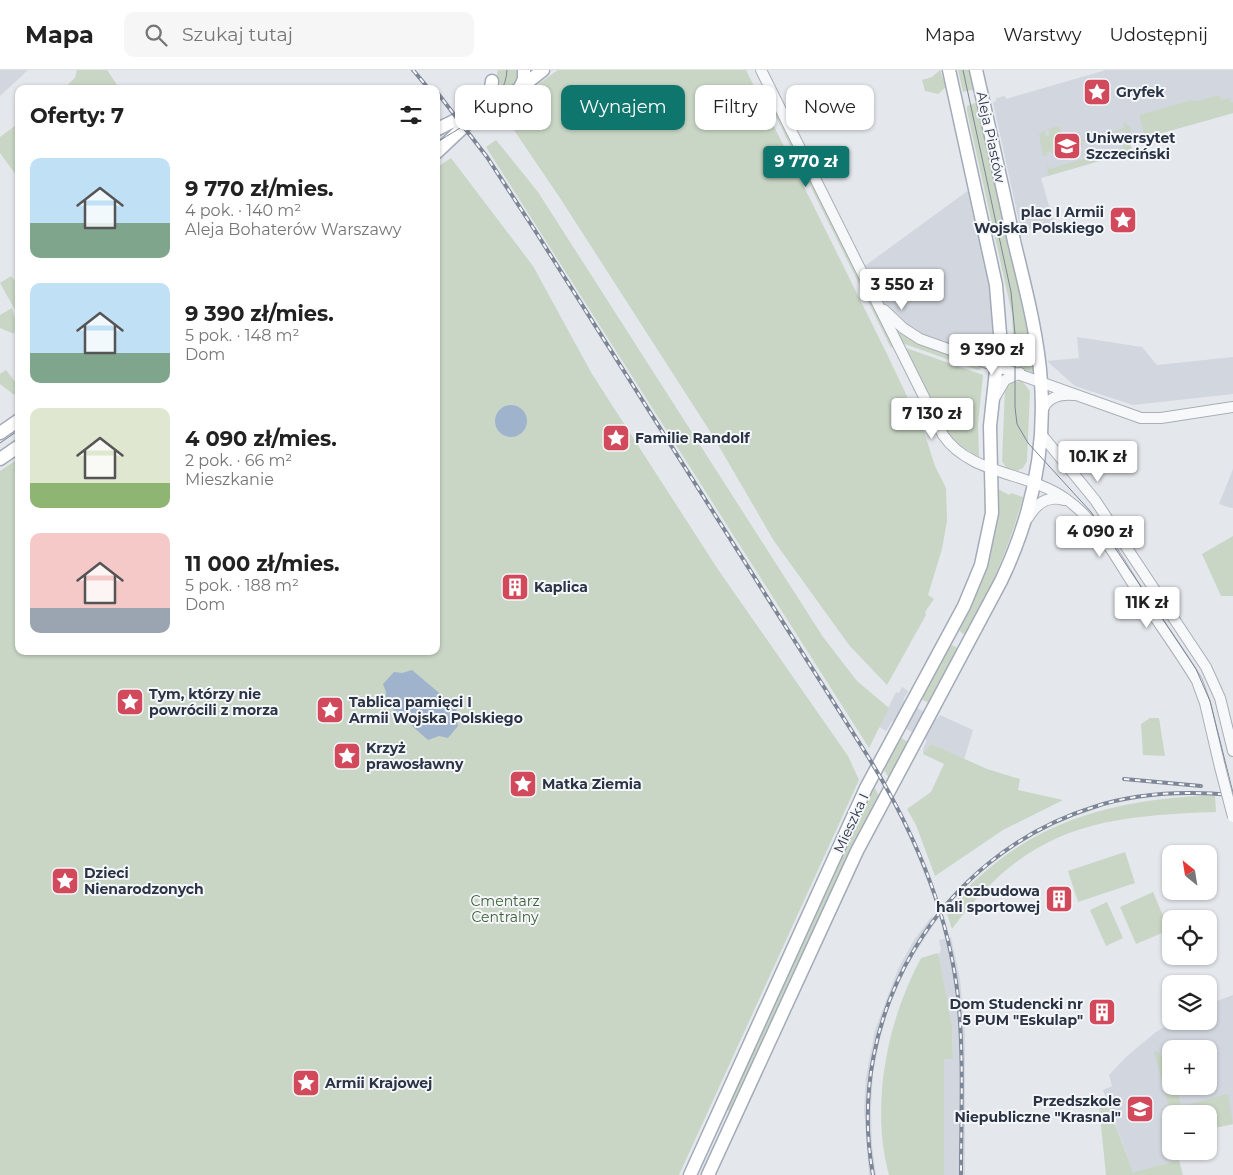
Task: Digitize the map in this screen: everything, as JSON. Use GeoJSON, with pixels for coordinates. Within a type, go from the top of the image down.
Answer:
{"type":"FeatureCollection","features":[{"type":"Feature","properties":{"kind":"main road"},"geometry":{"type":"LineString","coordinates":[[520,85],[524,79],[524,70]]}},
{"type":"Feature","properties":{"kind":"main road"},"geometry":{"type":"LineString","coordinates":[[522,85],[543,70]]}},
{"type":"Feature","properties":{"kind":"main road","name":"Aleja Piastów"},"geometry":{"type":"LineString","coordinates":[[949,70],[996,285],[1000,328],[992,406]]}},
{"type":"Feature","properties":{"kind":"main road","name":"Aleja Piastów"},"geometry":{"type":"LineString","coordinates":[[976,70],[1031,316],[1041,381],[1041,434]]}},
{"type":"Feature","properties":{"kind":"main road"},"geometry":{"type":"LineString","coordinates":[[440,128],[483,104],[490,93],[492,75]]}},
{"type":"Feature","properties":{"kind":"main road"},"geometry":{"type":"LineString","coordinates":[[440,149],[460,130]]}},
{"type":"Feature","properties":{"kind":"main road","name":"Mieszka I"},"geometry":{"type":"LineString","coordinates":[[690,1175],[851,820],[895,733],[964,606],[980,570],[990,524],[992,406]]}},
{"type":"Feature","properties":{"kind":"main road"},"geometry":{"type":"LineString","coordinates":[[0,433],[15,423]]}},
{"type":"Feature","properties":{"kind":"main road","name":"Mieszka I"},"geometry":{"type":"LineString","coordinates":[[708,1175],[848,870],[913,744],[1002,581],[1026,521],[1035,483],[1041,434]]}},
{"type":"Feature","properties":{"kind":"main road"},"geometry":{"type":"LineString","coordinates":[[0,459],[15,449]]}},
{"type":"Feature","properties":{"kind":"street"},"geometry":{"type":"LineString","coordinates":[[761,70],[946,439],[956,450],[991,468],[1008,476],[1035,483],[1056,492],[1086,516],[1196,681],[1202,695],[1233,818]]}},
{"type":"Feature","properties":{"kind":"street"},"geometry":{"type":"LineString","coordinates":[[873,295],[889,316],[913,335],[1141,418],[1180,416],[1233,407]]}},
{"type":"Feature","properties":{"kind":"street"},"geometry":{"type":"LineString","coordinates":[[992,406],[1002,383],[1012,376],[1020,374]]}},
{"type":"Feature","properties":{"kind":"street"},"geometry":{"type":"LineString","coordinates":[[1042,412],[1045,404],[1052,398],[1061,395],[1074,395]]}},
{"type":"Feature","properties":{"kind":"street"},"geometry":{"type":"LineString","coordinates":[[1041,434],[1100,507],[1206,667],[1220,698],[1233,751]]}},
{"type":"Feature","properties":{"kind":"street"},"geometry":{"type":"LineString","coordinates":[[1026,521],[1034,508],[1046,499],[1058,498],[1073,504]]}},
{"type":"Feature","properties":{"kind":"shaded area"},"geometry":{"type":"Polygon","coordinates":[[[0,70],[28,70],[0,96],[0,70]]]}},
{"type":"Feature","properties":{"kind":"shaded area","name":"Uniwersytet Szczeciński"},"geometry":{"type":"Polygon","coordinates":[[[1106,70],[1233,70],[1233,113],[1130,142],[1132,151],[1130,152],[1041,178],[1054,223],[1021,231],[993,102],[996,101],[996,98],[1005,96],[1006,99],[1106,70]]]}},
{"type":"Feature","properties":{"kind":"shaded area"},"geometry":{"type":"Polygon","coordinates":[[[973,187],[993,276],[995,363],[912,334],[881,303],[862,268],[973,187]]]}},
{"type":"Feature","properties":{"kind":"shaded area"},"geometry":{"type":"Polygon","coordinates":[[[1077,337],[1142,347],[1157,365],[1233,357],[1233,394],[1133,405],[1075,386],[1047,361],[1079,358],[1077,337]]]}},
{"type":"Feature","properties":{"kind":"shaded area"},"geometry":{"type":"Polygon","coordinates":[[[1233,469],[1233,508],[1231,508],[1219,504],[1233,469]]]}},
{"type":"Feature","properties":{"kind":"shaded area"},"geometry":{"type":"Polygon","coordinates":[[[902,687],[908,691],[903,700],[937,719],[940,715],[973,730],[964,760],[931,744],[923,754],[927,740],[892,721],[886,731],[879,727],[896,692],[899,693],[902,687]]]}},
{"type":"Feature","properties":{"kind":"shaded area"},"geometry":{"type":"Polygon","coordinates":[[[932,916],[934,924],[905,969],[889,1008],[881,1034],[873,1073],[871,1109],[872,1145],[876,1175],[869,1175],[864,1109],[866,1077],[875,1030],[898,969],[914,940],[932,916]]]}},
{"type":"Feature","properties":{"kind":"shaded area"},"geometry":{"type":"Polygon","coordinates":[[[951,937],[960,979],[965,1034],[965,1175],[944,1175],[944,1058],[953,1058],[952,1026],[938,956],[941,950],[939,940],[951,937]]]}},
{"type":"Feature","properties":{"kind":"shaded area","name":"Przedszkole Niepubliczne \"Krasnal\""},"geometry":{"type":"Polygon","coordinates":[[[1233,995],[1233,1124],[1217,1127],[1217,1105],[1162,1105],[1162,1160],[1179,1160],[1133,1172],[1103,1090],[1112,1086],[1109,1075],[1127,1056],[1162,1028],[1162,1030],[1217,1030],[1217,1001],[1233,995]]]}},
{"type":"Feature","properties":{"kind":"green space"},"geometry":{"type":"Polygon","coordinates":[[[77,70],[107,70],[117,85],[67,85],[75,78],[77,70]]]}},
{"type":"Feature","properties":{"kind":"green space"},"geometry":{"type":"Polygon","coordinates":[[[498,70],[519,70],[516,84],[514,85],[501,85],[496,77],[498,70]]]}},
{"type":"Feature","properties":{"kind":"green space"},"geometry":{"type":"Polygon","coordinates":[[[558,70],[746,70],[753,85],[695,85],[695,130],[776,130],[886,352],[924,432],[935,466],[946,488],[947,521],[942,549],[928,595],[934,599],[925,612],[926,615],[887,685],[849,645],[774,541],[713,436],[560,198],[514,130],[551,130],[551,85],[537,85],[558,70]]]}},
{"type":"Feature","properties":{"kind":"green space"},"geometry":{"type":"Polygon","coordinates":[[[940,70],[946,87],[938,94],[925,91],[922,80],[932,77],[940,70]]]}},
{"type":"Feature","properties":{"kind":"green space"},"geometry":{"type":"Polygon","coordinates":[[[958,70],[972,70],[976,89],[963,92],[958,70]]]}},
{"type":"Feature","properties":{"kind":"green space"},"geometry":{"type":"Polygon","coordinates":[[[1219,95],[1221,100],[1233,97],[1229,99],[1231,103],[1233,102],[1233,113],[1130,142],[1132,151],[1130,152],[1048,176],[1047,164],[1049,169],[1124,147],[1123,142],[1145,136],[1139,115],[1192,100],[1197,101],[1219,95]]]}},
{"type":"Feature","properties":{"kind":"green space"},"geometry":{"type":"Polygon","coordinates":[[[975,103],[979,104],[1031,339],[1035,374],[1022,370],[1022,367],[1010,365],[1013,339],[1012,314],[967,111],[967,106],[975,103]]]}},
{"type":"Feature","properties":{"kind":"green space"},"geometry":{"type":"Polygon","coordinates":[[[776,109],[893,346],[891,348],[776,117],[776,109]]]}},
{"type":"Feature","properties":{"kind":"green space"},"geometry":{"type":"Polygon","coordinates":[[[1124,122],[1131,128],[1127,135],[1125,130],[1113,133],[1114,139],[1110,140],[1108,135],[1092,139],[1094,144],[1091,139],[1082,142],[1083,147],[1076,143],[1080,135],[1082,140],[1124,128],[1124,122]]]}},
{"type":"Feature","properties":{"kind":"green space"},"geometry":{"type":"Polygon","coordinates":[[[15,126],[15,174],[0,153],[0,137],[15,126]]]}},
{"type":"Feature","properties":{"kind":"green space"},"geometry":{"type":"Polygon","coordinates":[[[1059,126],[1065,148],[1063,146],[1056,147],[1057,152],[1052,154],[1051,151],[1047,152],[1048,155],[1043,156],[1039,134],[1046,130],[1045,136],[1050,135],[1048,129],[1059,126]]]}},
{"type":"Feature","properties":{"kind":"green space"},"geometry":{"type":"Polygon","coordinates":[[[496,140],[538,192],[823,637],[857,681],[889,708],[869,748],[486,147],[496,140]]]}},
{"type":"Feature","properties":{"kind":"green space","name":"Cmentarz Centralny"},"geometry":{"type":"Polygon","coordinates":[[[451,158],[533,266],[592,374],[717,568],[848,756],[859,780],[679,1175],[0,1175],[0,471],[15,461],[15,655],[440,655],[440,165],[451,158]]]}},
{"type":"Feature","properties":{"kind":"green space"},"geometry":{"type":"Polygon","coordinates":[[[11,276],[15,281],[15,310],[0,283],[11,276]]]}},
{"type":"Feature","properties":{"kind":"green space"},"geometry":{"type":"Polygon","coordinates":[[[12,308],[15,319],[14,334],[0,328],[0,315],[12,308]]]}},
{"type":"Feature","properties":{"kind":"green space"},"geometry":{"type":"Polygon","coordinates":[[[889,322],[983,365],[982,368],[978,370],[902,343],[889,322]]]}},
{"type":"Feature","properties":{"kind":"green space"},"geometry":{"type":"Polygon","coordinates":[[[903,347],[983,375],[978,424],[979,458],[947,436],[903,347]]]}},
{"type":"Feature","properties":{"kind":"green space"},"geometry":{"type":"Polygon","coordinates":[[[6,370],[15,382],[15,394],[0,384],[0,374],[6,370]]]}},
{"type":"Feature","properties":{"kind":"green space"},"geometry":{"type":"Polygon","coordinates":[[[1022,381],[1030,391],[1027,461],[1023,468],[1017,471],[1007,469],[1002,461],[1005,389],[1013,382],[1022,381]]]}},
{"type":"Feature","properties":{"kind":"green space"},"geometry":{"type":"Polygon","coordinates":[[[996,488],[1009,495],[1011,493],[1023,497],[1006,550],[992,584],[967,633],[963,634],[958,629],[982,577],[991,545],[996,488]]]}},
{"type":"Feature","properties":{"kind":"green space"},"geometry":{"type":"Polygon","coordinates":[[[1233,536],[1233,596],[1221,596],[1202,554],[1233,536]]]}},
{"type":"Feature","properties":{"kind":"green space"},"geometry":{"type":"Polygon","coordinates":[[[948,645],[955,646],[958,650],[929,703],[919,698],[948,645]]]}},
{"type":"Feature","properties":{"kind":"green space"},"geometry":{"type":"Polygon","coordinates":[[[1150,718],[1159,718],[1165,756],[1143,755],[1141,724],[1150,718]]]}},
{"type":"Feature","properties":{"kind":"green space"},"geometry":{"type":"Polygon","coordinates":[[[898,736],[908,742],[889,778],[883,768],[898,736]]]}},
{"type":"Feature","properties":{"kind":"green space"},"geometry":{"type":"Polygon","coordinates":[[[931,744],[987,769],[1020,779],[1018,790],[1063,800],[1003,830],[935,876],[916,825],[907,809],[931,792],[944,764],[923,754],[931,744]]]}},
{"type":"Feature","properties":{"kind":"green space"},"geometry":{"type":"Polygon","coordinates":[[[874,786],[879,796],[839,875],[731,1111],[726,1110],[858,816],[874,786]]]}},
{"type":"Feature","properties":{"kind":"green space"},"geometry":{"type":"Polygon","coordinates":[[[856,795],[760,1009],[758,1009],[856,795]]]}},
{"type":"Feature","properties":{"kind":"green space"},"geometry":{"type":"Polygon","coordinates":[[[1215,795],[1216,812],[1173,814],[1100,824],[1068,834],[1037,848],[1008,868],[980,895],[952,929],[946,911],[975,881],[1004,856],[1035,837],[1067,822],[1101,811],[1137,803],[1215,795]]]}},
{"type":"Feature","properties":{"kind":"green space"},"geometry":{"type":"Polygon","coordinates":[[[1125,852],[1135,883],[1078,902],[1068,871],[1125,852]]]}},
{"type":"Feature","properties":{"kind":"green space"},"geometry":{"type":"Polygon","coordinates":[[[1153,892],[1162,913],[1162,933],[1136,944],[1120,907],[1153,892]]]}},
{"type":"Feature","properties":{"kind":"green space"},"geometry":{"type":"Polygon","coordinates":[[[1107,902],[1123,938],[1106,946],[1090,910],[1107,902]]]}},
{"type":"Feature","properties":{"kind":"green space"},"geometry":{"type":"Polygon","coordinates":[[[938,953],[952,1026],[953,1059],[944,1059],[944,1175],[889,1175],[881,1120],[885,1064],[891,1036],[909,983],[921,958],[938,953]]]}},
{"type":"Feature","properties":{"kind":"green space"},"geometry":{"type":"Polygon","coordinates":[[[1158,1051],[1160,1056],[1162,1055],[1162,1082],[1154,1052],[1158,1051]]]}},
{"type":"Feature","properties":{"kind":"green space"},"geometry":{"type":"Polygon","coordinates":[[[1228,1094],[1233,1124],[1217,1127],[1217,1105],[1185,1105],[1228,1094]]]}},
{"type":"Feature","properties":{"kind":"green space"},"geometry":{"type":"Polygon","coordinates":[[[1166,1095],[1178,1095],[1181,1105],[1168,1105],[1166,1095]]]}},
{"type":"Feature","properties":{"kind":"green space"},"geometry":{"type":"Polygon","coordinates":[[[1107,1103],[1133,1172],[1179,1160],[1183,1175],[1106,1175],[1099,1106],[1107,1103]]]}},
{"type":"Feature","properties":{"kind":"water"},"geometry":{"type":"Polygon","coordinates":[[[511,405],[517,406],[522,410],[526,415],[526,427],[522,432],[517,436],[511,437],[505,436],[500,432],[496,427],[495,421],[496,415],[500,410],[505,406],[511,405]]]}},
{"type":"Feature","properties":{"kind":"water"},"geometry":{"type":"Polygon","coordinates":[[[412,670],[457,708],[455,717],[458,726],[448,738],[439,736],[428,740],[385,702],[386,692],[383,684],[394,672],[402,673],[412,670]]]}},
{"type":"Feature","properties":{"kind":"tram line"},"geometry":{"type":"LineString","coordinates":[[440,140],[470,121],[491,104],[505,83],[507,70]]}},
{"type":"Feature","properties":{"kind":"tram line"},"geometry":{"type":"LineString","coordinates":[[963,70],[1011,292],[1015,334],[1015,407],[1017,424],[1028,443],[1091,512],[1196,669],[1210,701],[1233,793]]}},
{"type":"Feature","properties":{"kind":"tram line"},"geometry":{"type":"LineString","coordinates":[[0,443],[15,433]]}},
{"type":"Feature","properties":{"kind":"railway"},"geometry":{"type":"LineString","coordinates":[[413,70],[426,85]]}},
{"type":"Feature","properties":{"kind":"railway"},"geometry":{"type":"LineString","coordinates":[[440,96],[487,157],[534,229],[867,755],[899,812],[926,871],[937,901],[953,964],[958,997],[961,1041],[961,1175]]}},
{"type":"Feature","properties":{"kind":"railway"},"geometry":{"type":"LineString","coordinates":[[1124,779],[1201,786]]}},
{"type":"Feature","properties":{"kind":"railway"},"geometry":{"type":"LineString","coordinates":[[873,1175],[868,1115],[874,1057],[889,1001],[914,949],[948,902],[990,862],[1039,830],[1094,807],[1128,798],[1163,794],[1233,795]]}},
{"type":"Feature","properties":{"kind":"place","name":"Gryfek"},"geometry":{"type":"Point","coordinates":[1097,92]}},
{"type":"Feature","properties":{"kind":"place","name":"Uniwersytet Szczeciński"},"geometry":{"type":"Point","coordinates":[1067,146]}},
{"type":"Feature","properties":{"kind":"place","name":"plac I Armii Wojska Polskiego"},"geometry":{"type":"Point","coordinates":[1123,220]}},
{"type":"Feature","properties":{"kind":"place","name":"Familie Randolf"},"geometry":{"type":"Point","coordinates":[616,438]}},
{"type":"Feature","properties":{"kind":"place","name":"Kaplica"},"geometry":{"type":"Point","coordinates":[515,587]}},
{"type":"Feature","properties":{"kind":"place","name":"Tym, którzy nie powrócili z morza"},"geometry":{"type":"Point","coordinates":[130,702]}},
{"type":"Feature","properties":{"kind":"place","name":"Tablica pamięci I Armii Wojska Polskiego"},"geometry":{"type":"Point","coordinates":[330,710]}},
{"type":"Feature","properties":{"kind":"place","name":"Krzyż prawosławny"},"geometry":{"type":"Point","coordinates":[347,756]}},
{"type":"Feature","properties":{"kind":"place","name":"Matka Ziemia"},"geometry":{"type":"Point","coordinates":[523,784]}},
{"type":"Feature","properties":{"kind":"place","name":"Dzieci Nienarodzonych"},"geometry":{"type":"Point","coordinates":[65,881]}},
{"type":"Feature","properties":{"kind":"place","name":"rozbudowa hali sportowej"},"geometry":{"type":"Point","coordinates":[1059,899]}},
{"type":"Feature","properties":{"kind":"place","name":"Dom Studencki nr 5 PUM \"Eskulap\""},"geometry":{"type":"Point","coordinates":[1102,1012]}},
{"type":"Feature","properties":{"kind":"place","name":"Armii Krajowej"},"geometry":{"type":"Point","coordinates":[306,1083]}},
{"type":"Feature","properties":{"kind":"place","name":"Przedszkole Niepubliczne \"Krasnal\""},"geometry":{"type":"Point","coordinates":[1140,1109]}}]}
